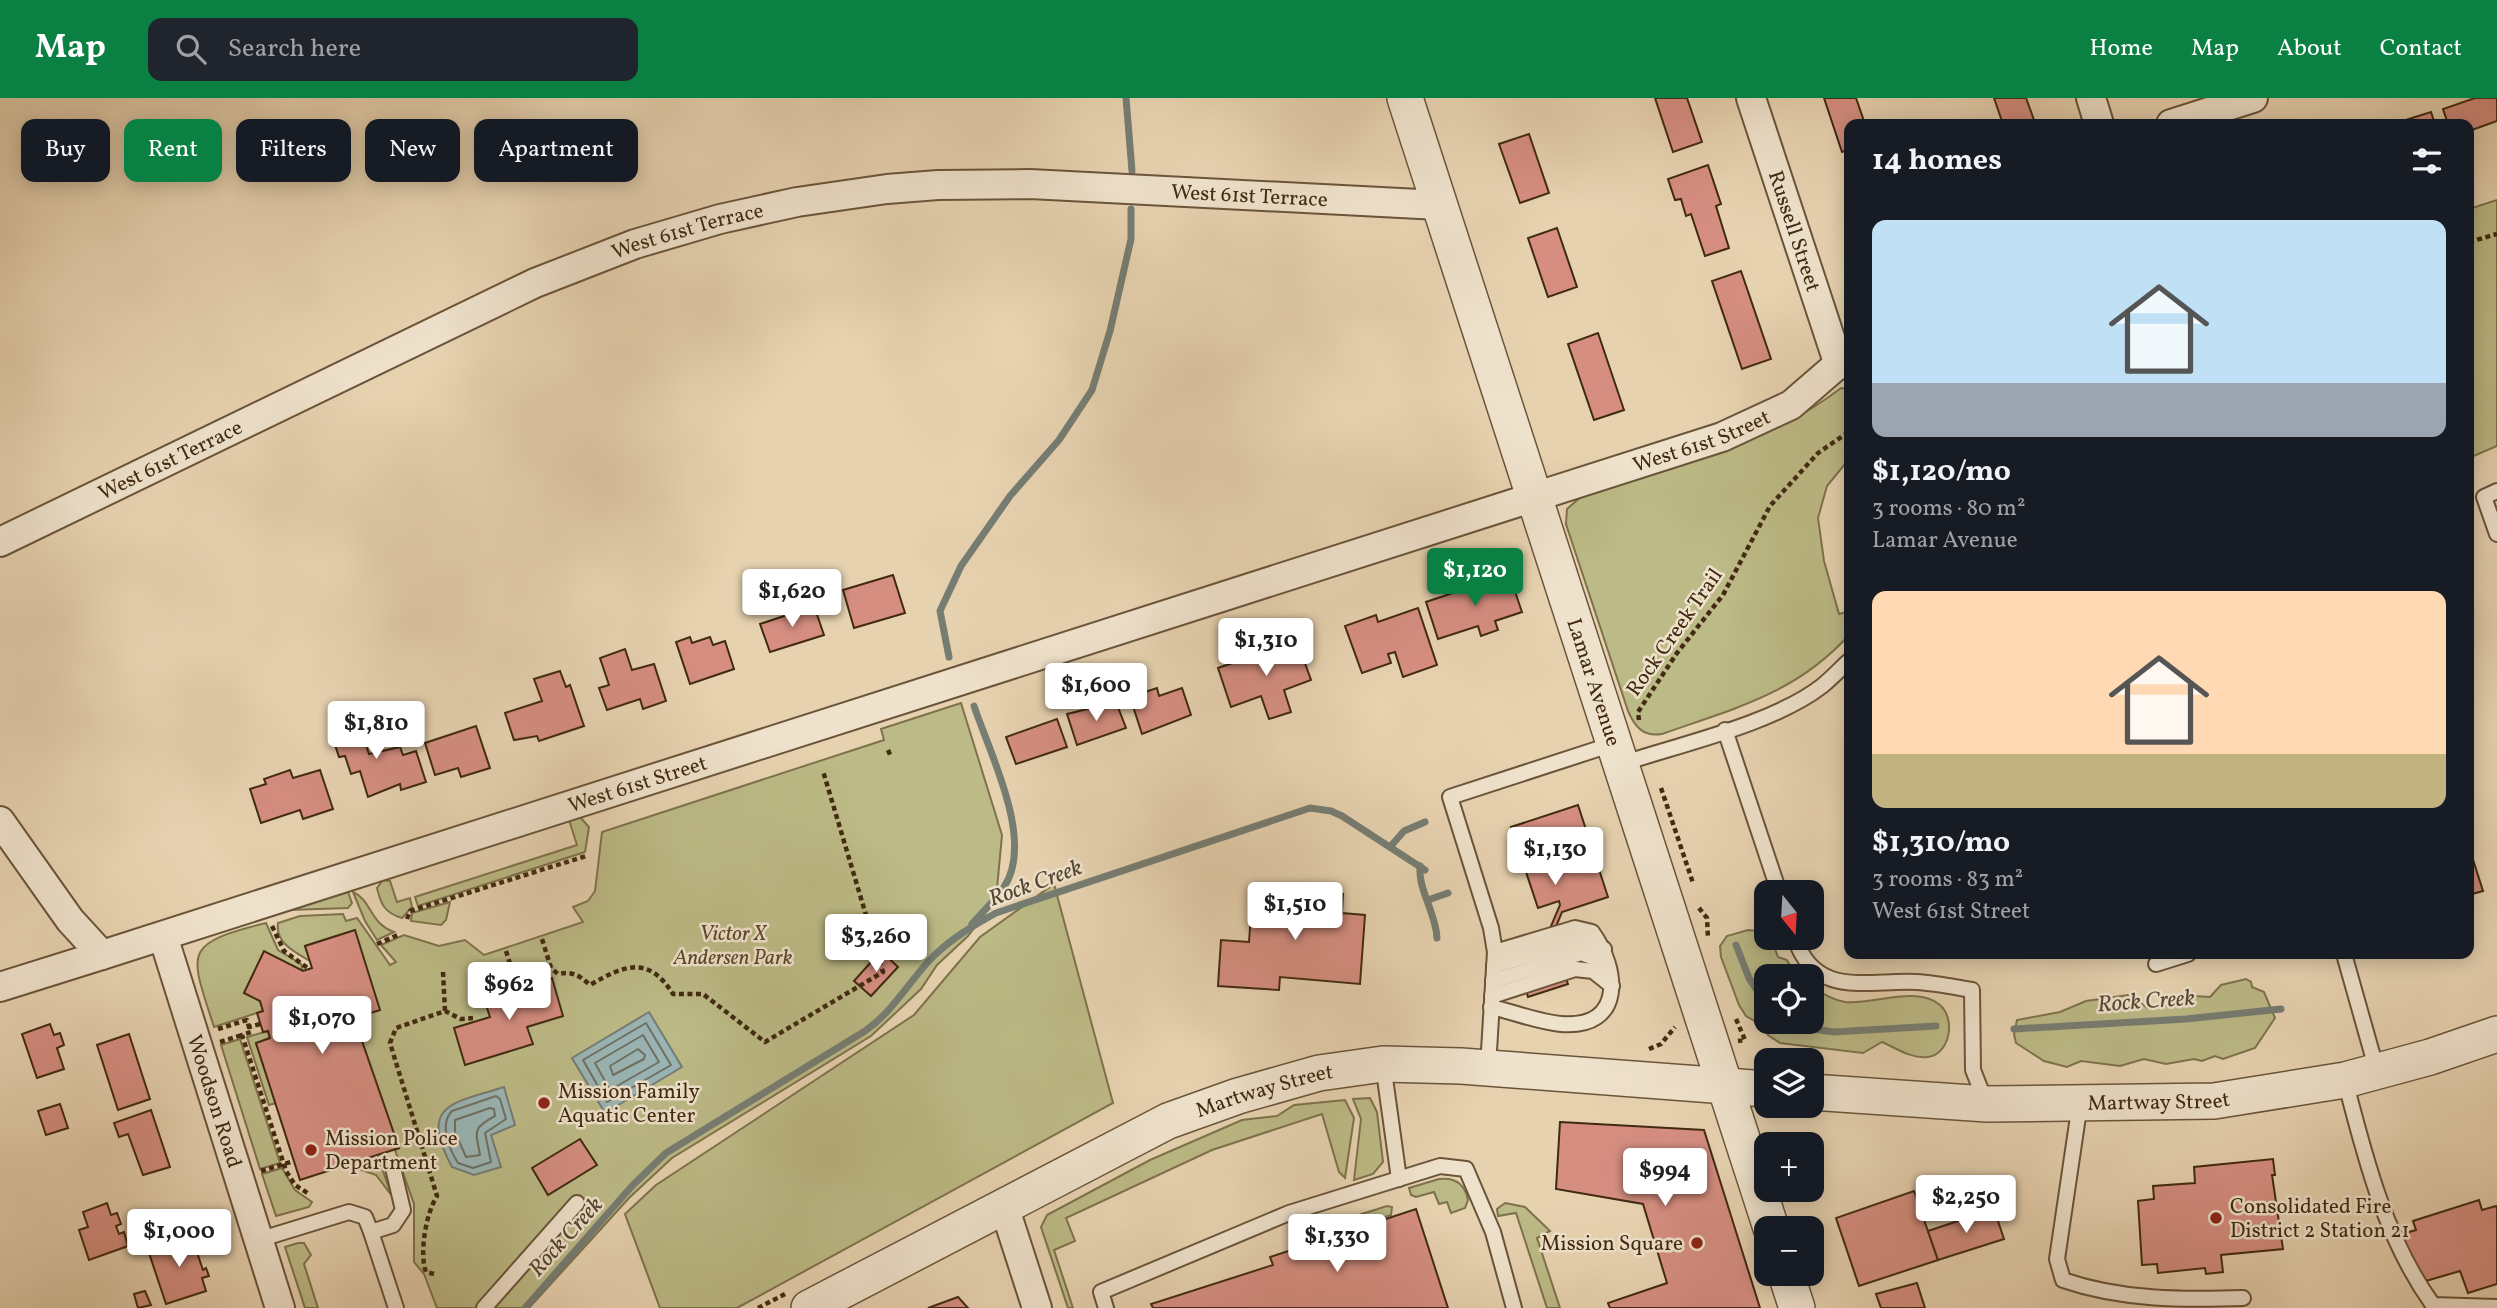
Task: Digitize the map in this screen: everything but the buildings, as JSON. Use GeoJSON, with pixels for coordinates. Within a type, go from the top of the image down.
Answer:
{"type":"FeatureCollection","features":[{"type":"Feature","properties":{"kind":"street","name":"Lamar Avenue"},"geometry":{"type":"LineString","coordinates":[[1405,98],[1534,497],[1624,745],[1767,1216]]}},
{"type":"Feature","properties":{"kind":"street","name":"Russell Street"},"geometry":{"type":"LineString","coordinates":[[1751,98],[1844,360]]}},
{"type":"Feature","properties":{"kind":"street"},"geometry":{"type":"LineString","coordinates":[[2091,98],[2097,119]]}},
{"type":"Feature","properties":{"kind":"street"},"geometry":{"type":"LineString","coordinates":[[2187,119],[2253,98]]}},
{"type":"Feature","properties":{"kind":"street","name":"West 61st Terrace"},"geometry":{"type":"LineString","coordinates":[[0,542],[535,283],[635,244],[720,219],[797,202],[887,189],[938,185],[1030,184],[1439,205]]}},
{"type":"Feature","properties":{"kind":"street","name":"West 61st Street"},"geometry":{"type":"LineString","coordinates":[[98,950],[163,936],[1534,497],[1756,423],[1799,399],[1844,360]]}},
{"type":"Feature","properties":{"kind":"street"},"geometry":{"type":"LineString","coordinates":[[0,821],[70,920],[98,950],[0,987]]}},
{"type":"Feature","properties":{"kind":"street","name":"Woodson Road"},"geometry":{"type":"LineString","coordinates":[[163,936],[280,1308]]}},
{"type":"Feature","properties":{"kind":"street","name":"Martway Street"},"geometry":{"type":"LineString","coordinates":[[1824,1093],[1987,1104],[2214,1101],[2361,1076],[2497,1034]]}},
{"type":"Feature","properties":{"kind":"street","name":"Martway Street"},"geometry":{"type":"LineString","coordinates":[[809,1308],[849,1293],[1004,1206],[1168,1121],[1236,1097],[1319,1073],[1383,1064],[1754,1088]]}},
{"type":"Feature","properties":{"kind":"street"},"geometry":{"type":"LineString","coordinates":[[1004,1206],[1037,1308]]}},
{"type":"Feature","properties":{"kind":"street"},"geometry":{"type":"LineString","coordinates":[[1790,1286],[1797,1308]]}},
{"type":"Feature","properties":{"kind":"lane"},"geometry":{"type":"LineString","coordinates":[[2497,491],[2484,497],[2497,534]]}},
{"type":"Feature","properties":{"kind":"lane"},"geometry":{"type":"LineString","coordinates":[[1488,1069],[1495,959],[1491,928],[1450,797],[1624,745],[1725,730],[1798,701],[1822,686],[1844,666]]}},
{"type":"Feature","properties":{"kind":"lane"},"geometry":{"type":"LineString","coordinates":[[1725,730],[1775,880]]}},
{"type":"Feature","properties":{"kind":"lane"},"geometry":{"type":"LineString","coordinates":[[1492,995],[1559,1024],[1573,1024],[1588,1021],[1608,1004],[1612,980],[1604,949],[1576,941],[1495,959]]}},
{"type":"Feature","properties":{"kind":"lane"},"geometry":{"type":"LineString","coordinates":[[1802,950],[1815,970],[1837,982],[1863,985],[1916,982],[1972,990],[1973,1070],[1987,1104]]}},
{"type":"Feature","properties":{"kind":"lane"},"geometry":{"type":"LineString","coordinates":[[2156,964],[2172,959]]}},
{"type":"Feature","properties":{"kind":"lane"},"geometry":{"type":"LineString","coordinates":[[2344,959],[2384,1213],[2413,1278],[2432,1305],[2497,1307]]}},
{"type":"Feature","properties":{"kind":"lane"},"geometry":{"type":"LineString","coordinates":[[1492,995],[1575,969],[1593,971],[1612,980]]}},
{"type":"Feature","properties":{"kind":"lane"},"geometry":{"type":"LineString","coordinates":[[1383,1064],[1399,1179]]}},
{"type":"Feature","properties":{"kind":"lane"},"geometry":{"type":"LineString","coordinates":[[2080,1104],[2057,1259],[2063,1280],[2097,1292],[2186,1300],[2243,1298]]}},
{"type":"Feature","properties":{"kind":"lane"},"geometry":{"type":"LineString","coordinates":[[1106,1308],[1101,1292],[1139,1275],[1289,1213],[1440,1166],[1466,1169],[1493,1232],[1514,1308]]}},
{"type":"Feature","properties":{"kind":"lane"},"geometry":{"type":"LineString","coordinates":[[371,1232],[393,1224],[403,1210],[393,1168]]}},
{"type":"Feature","properties":{"kind":"lane"},"geometry":{"type":"LineString","coordinates":[[484,1308],[577,1202]]}},
{"type":"Feature","properties":{"kind":"lane"},"geometry":{"type":"LineString","coordinates":[[258,1240],[349,1212],[365,1217],[396,1308]]}},
{"type":"Feature","properties":{"kind":"path"},"geometry":{"type":"LineString","coordinates":[[2474,241],[2497,234]]}},
{"type":"Feature","properties":{"kind":"path","name":"Rock Creek Trail"},"geometry":{"type":"LineString","coordinates":[[1624,745],[1638,712],[1677,653],[1723,595],[1770,506],[1818,453],[1844,435]]}},
{"type":"Feature","properties":{"kind":"path"},"geometry":{"type":"LineString","coordinates":[[888,750],[891,757]]}},
{"type":"Feature","properties":{"kind":"path"},"geometry":{"type":"LineString","coordinates":[[542,939],[551,968],[558,974],[568,972],[580,975],[590,985],[622,967],[650,970],[664,980],[673,994],[703,994],[765,1042],[883,972],[823,771]]}},
{"type":"Feature","properties":{"kind":"path"},"geometry":{"type":"LineString","coordinates":[[407,919],[410,911],[586,856]]}},
{"type":"Feature","properties":{"kind":"path"},"geometry":{"type":"LineString","coordinates":[[270,918],[281,946],[309,969]]}},
{"type":"Feature","properties":{"kind":"path"},"geometry":{"type":"LineString","coordinates":[[377,944],[400,934]]}},
{"type":"Feature","properties":{"kind":"path"},"geometry":{"type":"LineString","coordinates":[[506,951],[518,989]]}},
{"type":"Feature","properties":{"kind":"path"},"geometry":{"type":"LineString","coordinates":[[443,972],[445,1011]]}},
{"type":"Feature","properties":{"kind":"path"},"geometry":{"type":"LineString","coordinates":[[434,1274],[426,1272],[423,1264],[430,1215],[437,1196],[390,1043],[396,1028],[445,1011],[461,1019],[472,1018]]}},
{"type":"Feature","properties":{"kind":"path"},"geometry":{"type":"LineString","coordinates":[[212,1031],[247,1020],[251,1032],[216,1043]]}},
{"type":"Feature","properties":{"kind":"path"},"geometry":{"type":"LineString","coordinates":[[249,1027],[260,1024]]}},
{"type":"Feature","properties":{"kind":"path"},"geometry":{"type":"LineString","coordinates":[[242,1035],[284,1164],[295,1185],[309,1194]]}},
{"type":"Feature","properties":{"kind":"path"},"geometry":{"type":"LineString","coordinates":[[257,1173],[293,1161]]}},
{"type":"Feature","properties":{"kind":"green space"},"geometry":{"type":"Polygon","coordinates":[[[2497,200],[2497,446],[2474,456],[2474,207],[2497,200]]]}},
{"type":"Feature","properties":{"kind":"green space"},"geometry":{"type":"Polygon","coordinates":[[[1841,388],[1844,389],[1844,465],[1827,486],[1818,518],[1824,561],[1839,614],[1844,613],[1844,640],[1808,671],[1763,697],[1662,734],[1645,732],[1637,726],[1628,711],[1566,524],[1567,509],[1582,496],[1716,453],[1780,426],[1841,388]]]}},
{"type":"Feature","properties":{"kind":"green space","name":"Victor X Andersen Park"},"geometry":{"type":"Polygon","coordinates":[[[961,703],[1002,835],[996,899],[968,936],[937,965],[921,989],[871,1036],[672,1158],[629,1198],[529,1308],[437,1308],[424,1274],[414,1262],[414,1204],[395,1150],[399,1148],[354,1018],[355,930],[305,946],[310,961],[283,941],[278,923],[300,916],[343,914],[346,921],[357,918],[390,965],[396,962],[381,945],[404,935],[439,946],[465,940],[484,955],[583,922],[573,907],[588,901],[595,891],[602,832],[884,740],[881,729],[961,703]]]}},
{"type":"Feature","properties":{"kind":"green space"},"geometry":{"type":"Polygon","coordinates":[[[580,817],[589,827],[585,852],[418,906],[415,897],[577,845],[569,820],[580,817]]]}},
{"type":"Feature","properties":{"kind":"green space"},"geometry":{"type":"Polygon","coordinates":[[[383,880],[390,881],[397,902],[410,898],[412,907],[402,918],[391,914],[382,904],[377,888],[383,880]]]}},
{"type":"Feature","properties":{"kind":"green space"},"geometry":{"type":"Polygon","coordinates":[[[1054,884],[1113,1103],[737,1308],[660,1308],[625,1214],[656,1185],[914,1015],[980,937],[1054,884]]]}},
{"type":"Feature","properties":{"kind":"green space"},"geometry":{"type":"Polygon","coordinates":[[[348,892],[352,903],[348,908],[289,910],[348,892]]]}},
{"type":"Feature","properties":{"kind":"green space"},"geometry":{"type":"Polygon","coordinates":[[[353,892],[364,900],[380,923],[394,932],[377,940],[365,921],[353,892]]]}},
{"type":"Feature","properties":{"kind":"green space"},"geometry":{"type":"Polygon","coordinates":[[[450,902],[446,920],[441,925],[411,921],[412,913],[450,902]]]}},
{"type":"Feature","properties":{"kind":"green space"},"geometry":{"type":"Polygon","coordinates":[[[266,923],[278,950],[301,964],[303,971],[264,952],[244,993],[260,1001],[263,1011],[214,1027],[200,982],[197,967],[199,955],[206,945],[219,938],[266,923]]]}},
{"type":"Feature","properties":{"kind":"green space"},"geometry":{"type":"Polygon","coordinates":[[[1754,931],[1754,950],[1775,950],[1778,957],[1787,960],[1789,964],[1754,964],[1754,1021],[1746,1016],[1739,1005],[1721,957],[1720,946],[1727,936],[1754,931]]]}},
{"type":"Feature","properties":{"kind":"green space"},"geometry":{"type":"Polygon","coordinates":[[[2246,979],[2251,982],[2252,987],[2264,992],[2275,1018],[2255,1048],[2223,1059],[2215,1056],[2202,1061],[2194,1059],[2166,1064],[2144,1059],[2120,1066],[2081,1061],[2067,1067],[2044,1061],[2016,1043],[2014,1034],[2017,1020],[2060,1012],[2086,1001],[2128,995],[2148,1008],[2155,1008],[2182,1003],[2194,996],[2210,997],[2221,985],[2246,979]]]}},
{"type":"Feature","properties":{"kind":"green space"},"geometry":{"type":"Polygon","coordinates":[[[1824,994],[1845,1002],[1907,996],[1930,999],[1945,1011],[1949,1027],[1946,1043],[1941,1050],[1928,1057],[1910,1055],[1882,1042],[1863,1053],[1780,1043],[1768,1035],[1824,1034],[1824,994]]]}},
{"type":"Feature","properties":{"kind":"green space"},"geometry":{"type":"Polygon","coordinates":[[[268,1031],[270,1038],[256,1043],[276,1103],[269,1105],[247,1037],[268,1031]]]}},
{"type":"Feature","properties":{"kind":"green space"},"geometry":{"type":"Polygon","coordinates":[[[240,1039],[280,1163],[260,1169],[221,1045],[240,1039]]]}},
{"type":"Feature","properties":{"kind":"green space"},"geometry":{"type":"Polygon","coordinates":[[[1370,1098],[1377,1112],[1383,1162],[1373,1174],[1354,1180],[1361,1119],[1353,1099],[1370,1098]]]}},
{"type":"Feature","properties":{"kind":"green space"},"geometry":{"type":"Polygon","coordinates":[[[1345,1100],[1354,1118],[1345,1178],[1339,1172],[1322,1114],[1212,1150],[1066,1218],[1075,1241],[1054,1250],[1073,1308],[1068,1308],[1041,1227],[1047,1215],[1150,1160],[1242,1120],[1277,1116],[1294,1105],[1345,1100]]]}},
{"type":"Feature","properties":{"kind":"green space"},"geometry":{"type":"Polygon","coordinates":[[[378,1157],[389,1192],[376,1175],[356,1168],[355,1165],[378,1157]]]}},
{"type":"Feature","properties":{"kind":"green space"},"geometry":{"type":"Polygon","coordinates":[[[282,1168],[295,1190],[312,1202],[309,1207],[276,1216],[262,1174],[282,1168]]]}},
{"type":"Feature","properties":{"kind":"green space"},"geometry":{"type":"Polygon","coordinates":[[[1439,1179],[1450,1179],[1462,1186],[1468,1200],[1465,1208],[1451,1213],[1447,1202],[1439,1204],[1434,1192],[1416,1197],[1411,1195],[1409,1188],[1439,1179]]]}},
{"type":"Feature","properties":{"kind":"green space"},"geometry":{"type":"Polygon","coordinates":[[[1505,1203],[1525,1207],[1550,1231],[1537,1238],[1560,1308],[1547,1308],[1516,1213],[1498,1216],[1497,1209],[1505,1203]]]}},
{"type":"Feature","properties":{"kind":"green space"},"geometry":{"type":"Polygon","coordinates":[[[1387,1206],[1392,1207],[1391,1215],[1310,1242],[1306,1240],[1305,1232],[1387,1206]]]}},
{"type":"Feature","properties":{"kind":"green space"},"geometry":{"type":"Polygon","coordinates":[[[304,1243],[311,1255],[304,1264],[318,1308],[305,1308],[285,1247],[304,1243]]]}},
{"type":"Feature","properties":{"kind":"water"},"geometry":{"type":"Polygon","coordinates":[[[649,1012],[682,1067],[605,1113],[572,1058],[649,1012]]]}},
{"type":"Feature","properties":{"kind":"water"},"geometry":{"type":"Polygon","coordinates":[[[504,1087],[515,1125],[491,1135],[501,1167],[474,1175],[452,1167],[442,1146],[440,1118],[446,1109],[456,1103],[504,1087]]]}},
{"type":"Feature","properties":{"kind":"waterway"},"geometry":{"type":"LineString","coordinates":[[1126,98],[1132,171]]}},
{"type":"Feature","properties":{"kind":"waterway"},"geometry":{"type":"LineString","coordinates":[[949,657],[940,611],[961,566],[1010,496],[1059,440],[1092,390],[1110,331],[1131,239],[1131,209]]}},
{"type":"Feature","properties":{"kind":"waterway"},"geometry":{"type":"LineString","coordinates":[[972,924],[1004,887],[1012,868],[1015,846],[1007,797],[974,706]]}},
{"type":"Feature","properties":{"kind":"waterway","name":"Rock Creek"},"geometry":{"type":"LineString","coordinates":[[525,1308],[632,1186],[666,1153],[875,1024],[935,954],[996,913],[1310,808],[1331,811],[1342,816],[1425,870]]}},
{"type":"Feature","properties":{"kind":"waterway"},"geometry":{"type":"LineString","coordinates":[[1390,847],[1404,831],[1425,822]]}},
{"type":"Feature","properties":{"kind":"waterway"},"geometry":{"type":"LineString","coordinates":[[1420,866],[1422,884],[1437,938]]}},
{"type":"Feature","properties":{"kind":"waterway"},"geometry":{"type":"LineString","coordinates":[[1428,900],[1448,893]]}},
{"type":"Feature","properties":{"kind":"waterway","name":"Rock Creek"},"geometry":{"type":"LineString","coordinates":[[1736,945],[1754,986]]}},
{"type":"Feature","properties":{"kind":"waterway","name":"Rock Creek"},"geometry":{"type":"LineString","coordinates":[[2014,1029],[2186,1019],[2281,1009]]}},
{"type":"Feature","properties":{"kind":"waterway","name":"Rock Creek"},"geometry":{"type":"LineString","coordinates":[[1824,1031],[1936,1026]]}},
{"type":"Feature","properties":{"kind":"place","name":"Mission Family Aquatic Center"},"geometry":{"type":"Point","coordinates":[544,1103]}},
{"type":"Feature","properties":{"kind":"place","name":"Mission Police Department"},"geometry":{"type":"Point","coordinates":[311,1150]}},
{"type":"Feature","properties":{"kind":"place","name":"Consolidated Fire District 2 Station 21"},"geometry":{"type":"Point","coordinates":[2216,1218]}},
{"type":"Feature","properties":{"kind":"place","name":"Mission Square"},"geometry":{"type":"Point","coordinates":[1697,1243]}}]}
